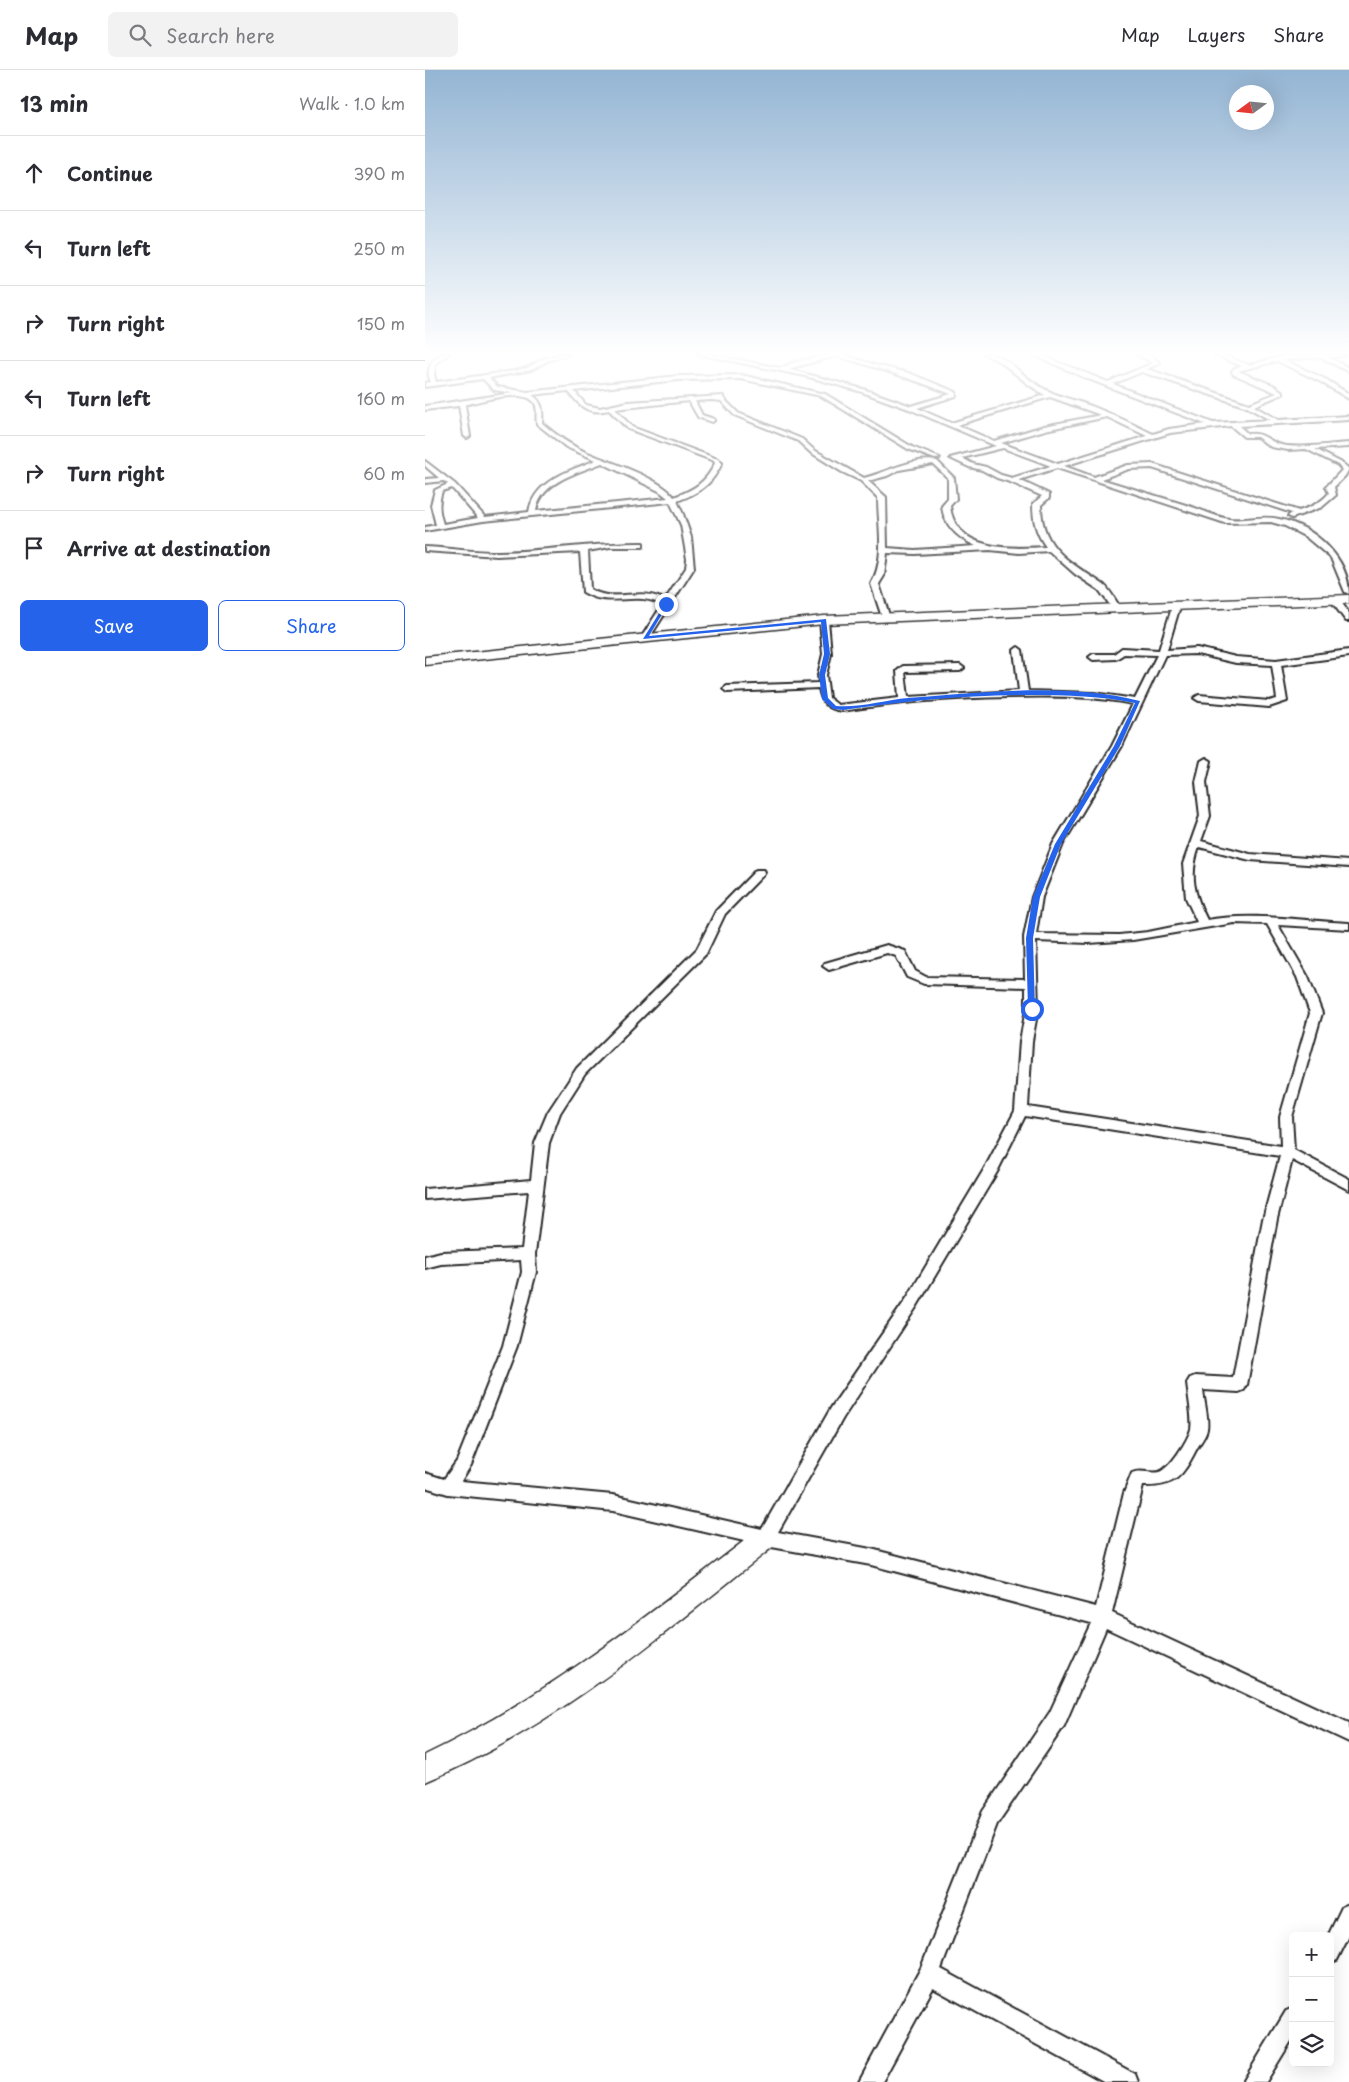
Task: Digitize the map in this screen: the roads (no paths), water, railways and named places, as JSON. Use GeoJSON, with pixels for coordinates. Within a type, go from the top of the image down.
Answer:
{"type":"FeatureCollection","features":[{"type":"Feature","properties":{"kind":"main road"},"geometry":{"type":"LineString","coordinates":[[1299,600],[1349,593]]}},
{"type":"Feature","properties":{"kind":"main road"},"geometry":{"type":"LineString","coordinates":[[425,661],[824,620],[1349,599]]}},
{"type":"Feature","properties":{"kind":"street"},"geometry":{"type":"LineString","coordinates":[[573,448],[662,489],[673,500],[687,534],[692,558],[690,568],[677,591],[666,604],[645,638]]}},
{"type":"Feature","properties":{"kind":"street"},"geometry":{"type":"LineString","coordinates":[[425,529],[483,519],[673,500],[703,489],[716,471],[719,463],[687,448]]}},
{"type":"Feature","properties":{"kind":"street"},"geometry":{"type":"LineString","coordinates":[[809,448],[843,471],[863,480],[882,498],[884,550],[882,576],[875,584],[886,618]]}},
{"type":"Feature","properties":{"kind":"street"},"geometry":{"type":"LineString","coordinates":[[910,448],[939,460],[984,468],[999,477],[1012,480],[1043,493],[1046,496],[1037,504],[1036,509],[1040,535],[1050,549],[1089,581],[1102,588],[1116,607]]}},
{"type":"Feature","properties":{"kind":"street"},"geometry":{"type":"LineString","coordinates":[[863,480],[885,475],[897,468],[995,448]]}},
{"type":"Feature","properties":{"kind":"street"},"geometry":{"type":"LineString","coordinates":[[1009,448],[1094,479],[1228,521],[1283,521],[1298,513],[1314,509],[1328,500],[1333,493],[1329,487],[1334,480],[1344,475],[1346,470],[1340,464]]}},
{"type":"Feature","properties":{"kind":"street"},"geometry":{"type":"LineString","coordinates":[[1012,480],[1115,448]]}},
{"type":"Feature","properties":{"kind":"street"},"geometry":{"type":"LineString","coordinates":[[1309,448],[1349,468]]}},
{"type":"Feature","properties":{"kind":"street"},"geometry":{"type":"LineString","coordinates":[[532,515],[532,505],[538,493],[556,481],[602,460]]}},
{"type":"Feature","properties":{"kind":"street"},"geometry":{"type":"LineString","coordinates":[[939,460],[951,478],[953,499],[946,506],[947,520],[964,538],[989,548]]}},
{"type":"Feature","properties":{"kind":"street"},"geometry":{"type":"LineString","coordinates":[[425,463],[453,485],[483,519]]}},
{"type":"Feature","properties":{"kind":"street"},"geometry":{"type":"LineString","coordinates":[[1094,479],[1128,467],[1152,466],[1298,513]]}},
{"type":"Feature","properties":{"kind":"street"},"geometry":{"type":"LineString","coordinates":[[425,482],[446,479]]}},
{"type":"Feature","properties":{"kind":"street"},"geometry":{"type":"LineString","coordinates":[[441,527],[434,502],[439,490],[453,485]]}},
{"type":"Feature","properties":{"kind":"street"},"geometry":{"type":"LineString","coordinates":[[1283,521],[1305,533],[1338,562],[1341,577],[1349,593]]}},
{"type":"Feature","properties":{"kind":"street"},"geometry":{"type":"LineString","coordinates":[[951,549],[961,544],[964,538]]}},
{"type":"Feature","properties":{"kind":"street"},"geometry":{"type":"LineString","coordinates":[[425,549],[497,554],[583,549],[610,545],[640,545]]}},
{"type":"Feature","properties":{"kind":"street"},"geometry":{"type":"LineString","coordinates":[[884,550],[915,552],[989,548],[1019,551],[1050,549]]}},
{"type":"Feature","properties":{"kind":"street"},"geometry":{"type":"LineString","coordinates":[[583,549],[586,590],[591,594],[602,598],[648,597],[661,600],[666,604]]}},
{"type":"Feature","properties":{"kind":"street"},"geometry":{"type":"LineString","coordinates":[[1335,600],[1349,619]]}},
{"type":"Feature","properties":{"kind":"street"},"geometry":{"type":"LineString","coordinates":[[425,1769],[519,1719],[599,1668],[766,1538],[837,1413],[912,1302],[992,1168],[1021,1111],[1025,1041],[1032,1009],[1029,938],[1037,897],[1058,844],[1117,746],[1162,653],[1176,606]]}},
{"type":"Feature","properties":{"kind":"street"},"geometry":{"type":"LineString","coordinates":[[824,620],[827,654],[822,675],[823,684],[825,699],[835,707],[843,708],[972,694],[1059,694],[1115,697],[1138,702]]}},
{"type":"Feature","properties":{"kind":"street"},"geometry":{"type":"LineString","coordinates":[[1017,650],[1024,694]]}},
{"type":"Feature","properties":{"kind":"street"},"geometry":{"type":"LineString","coordinates":[[1093,657],[1116,656],[1122,651],[1162,653],[1197,651],[1236,660],[1276,663],[1349,653]]}},
{"type":"Feature","properties":{"kind":"street"},"geometry":{"type":"LineString","coordinates":[[1199,698],[1269,704],[1280,703],[1282,701],[1276,663]]}},
{"type":"Feature","properties":{"kind":"street"},"geometry":{"type":"LineString","coordinates":[[904,700],[903,669],[960,668]]}},
{"type":"Feature","properties":{"kind":"street"},"geometry":{"type":"LineString","coordinates":[[727,689],[823,684]]}},
{"type":"Feature","properties":{"kind":"street"},"geometry":{"type":"LineString","coordinates":[[1203,924],[1191,898],[1188,864],[1205,816],[1201,782],[1206,762]]}},
{"type":"Feature","properties":{"kind":"street"},"geometry":{"type":"LineString","coordinates":[[1195,843],[1250,857],[1349,864]]}},
{"type":"Feature","properties":{"kind":"street"},"geometry":{"type":"LineString","coordinates":[[448,1486],[463,1465],[510,1346],[529,1272],[528,1254],[542,1143],[554,1112],[581,1071],[702,952],[720,912],[760,872]]}},
{"type":"Feature","properties":{"kind":"street"},"geometry":{"type":"LineString","coordinates":[[1029,938],[1114,939],[1149,935],[1234,920],[1270,920],[1349,926]]}},
{"type":"Feature","properties":{"kind":"street"},"geometry":{"type":"LineString","coordinates":[[870,2082],[929,1974],[990,1818],[1057,1719],[1102,1617],[1132,1492],[1138,1478],[1161,1479],[1175,1471],[1186,1454],[1199,1429],[1195,1383],[1239,1385],[1270,1219],[1288,1152],[1286,1117],[1316,1013],[1313,998],[1270,920]]}},
{"type":"Feature","properties":{"kind":"street"},"geometry":{"type":"LineString","coordinates":[[829,966],[887,949],[901,954],[908,970],[916,979],[932,982],[1031,983]]}},
{"type":"Feature","properties":{"kind":"street"},"geometry":{"type":"LineString","coordinates":[[1021,1111],[1288,1152],[1349,1185]]}},
{"type":"Feature","properties":{"kind":"street"},"geometry":{"type":"LineString","coordinates":[[425,1194],[537,1186]]}},
{"type":"Feature","properties":{"kind":"street"},"geometry":{"type":"LineString","coordinates":[[425,1262],[441,1258],[528,1254]]}},
{"type":"Feature","properties":{"kind":"street"},"geometry":{"type":"LineString","coordinates":[[425,1480],[448,1486],[613,1503],[766,1538],[871,1557],[1102,1617],[1349,1733]]}},
{"type":"Feature","properties":{"kind":"street"},"geometry":{"type":"LineString","coordinates":[[1334,1945],[1349,1914]]}},
{"type":"Feature","properties":{"kind":"street"},"geometry":{"type":"LineString","coordinates":[[929,1974],[1127,2082]]}},
{"type":"Feature","properties":{"kind":"street"},"geometry":{"type":"LineString","coordinates":[[1254,2082],[1291,2022]]}}]}
